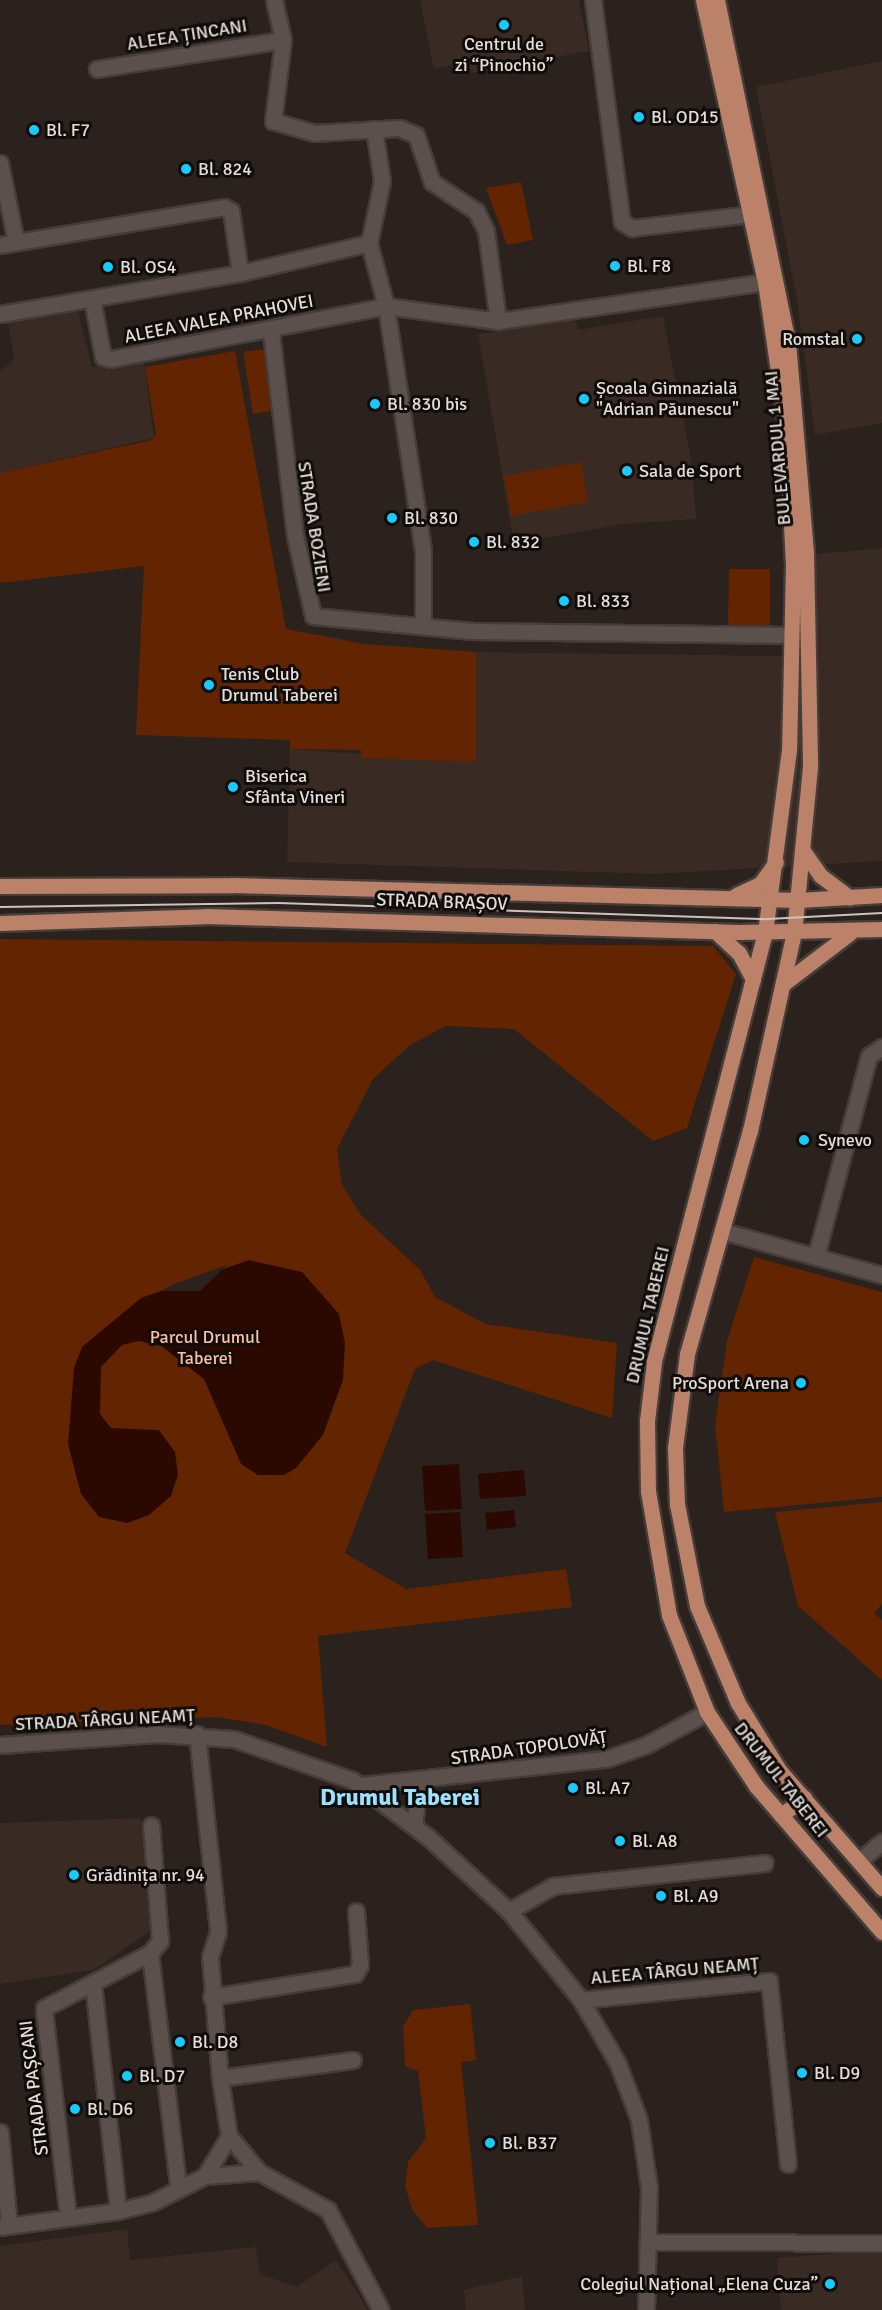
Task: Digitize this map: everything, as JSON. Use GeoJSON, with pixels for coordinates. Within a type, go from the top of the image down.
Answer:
{"type":"FeatureCollection","features":[{"type":"Feature","properties":{"kind":"main road","name":"BULEVARDUL 1 MAI"},"geometry":{"type":"LineString","coordinates":[[703,0],[752,214],[765,282],[786,426],[791,635],[788,772],[772,899]]}},
{"type":"Feature","properties":{"kind":"main road","name":"BULEVARDUL 1 MAI"},"geometry":{"type":"LineString","coordinates":[[717,0],[773,259],[797,417],[808,600],[804,852],[799,900]]}},
{"type":"Feature","properties":{"kind":"main road"},"geometry":{"type":"LineString","coordinates":[[804,852],[820,876],[850,898]]}},
{"type":"Feature","properties":{"kind":"main road"},"geometry":{"type":"LineString","coordinates":[[731,897],[760,884],[778,860]]}},
{"type":"Feature","properties":{"kind":"main road","name":"STRADA BRAȘOV"},"geometry":{"type":"LineString","coordinates":[[0,886],[141,884],[799,900],[882,895]]}},
{"type":"Feature","properties":{"kind":"main road","name":"DRUMUL TABEREI"},"geometry":{"type":"LineString","coordinates":[[772,899],[664,1317],[649,1404],[646,1443],[660,1579],[679,1647],[707,1712],[756,1786],[882,1932]]}},
{"type":"Feature","properties":{"kind":"main road","name":"DRUMUL TABEREI"},"geometry":{"type":"LineString","coordinates":[[799,900],[783,984],[678,1406],[675,1448],[682,1535],[698,1606],[726,1681],[779,1770],[882,1888]]}},
{"type":"Feature","properties":{"kind":"main road","name":"STRADA BRAȘOV"},"geometry":{"type":"LineString","coordinates":[[0,923],[206,916],[765,932],[852,932],[882,929]]}},
{"type":"Feature","properties":{"kind":"main road"},"geometry":{"type":"LineString","coordinates":[[715,931],[739,953],[753,979]]}},
{"type":"Feature","properties":{"kind":"main road"},"geometry":{"type":"LineString","coordinates":[[783,984],[852,932]]}},
{"type":"Feature","properties":{"kind":"main road"},"geometry":{"type":"LineString","coordinates":[[649,1404],[660,1412],[678,1406]]}},
{"type":"Feature","properties":{"kind":"main road"},"geometry":{"type":"LineString","coordinates":[[646,1443],[664,1440],[675,1448]]}},
{"type":"Feature","properties":{"kind":"main road"},"geometry":{"type":"LineString","coordinates":[[756,1786],[773,1782],[779,1770]]}},
{"type":"Feature","properties":{"kind":"main road"},"geometry":{"type":"LineString","coordinates":[[781,1815],[804,1798]]}},
{"type":"Feature","properties":{"kind":"street"},"geometry":{"type":"LineString","coordinates":[[274,0],[283,40],[273,121],[314,132],[399,128],[416,135],[432,182],[476,211],[488,239],[498,321]]}},
{"type":"Feature","properties":{"kind":"street"},"geometry":{"type":"LineString","coordinates":[[592,0],[622,222],[632,228],[752,214]]}},
{"type":"Feature","properties":{"kind":"street","name":"ALEEA ȚINCANI"},"geometry":{"type":"LineString","coordinates":[[97,69],[283,40]]}},
{"type":"Feature","properties":{"kind":"street"},"geometry":{"type":"LineString","coordinates":[[374,129],[382,181],[369,243],[386,306],[423,550],[423,625]]}},
{"type":"Feature","properties":{"kind":"street"},"geometry":{"type":"LineString","coordinates":[[0,163],[16,242]]}},
{"type":"Feature","properties":{"kind":"street"},"geometry":{"type":"LineString","coordinates":[[0,245],[229,207],[240,273]]}},
{"type":"Feature","properties":{"kind":"street"},"geometry":{"type":"LineString","coordinates":[[0,314],[240,273],[369,243]]}},
{"type":"Feature","properties":{"kind":"street","name":"ALEEA VALEA PRAHOVEI"},"geometry":{"type":"LineString","coordinates":[[92,299],[106,359],[271,332],[386,306],[498,321],[765,282]]}},
{"type":"Feature","properties":{"kind":"street","name":"STRADA BOZIENI"},"geometry":{"type":"LineString","coordinates":[[271,332],[306,605],[315,617],[472,631],[791,635]]}},
{"type":"Feature","properties":{"kind":"street"},"geometry":{"type":"LineString","coordinates":[[816,1256],[869,1056],[882,1047]]}},
{"type":"Feature","properties":{"kind":"street"},"geometry":{"type":"LineString","coordinates":[[722,1231],[882,1275]]}},
{"type":"Feature","properties":{"kind":"street","name":"STRADA TOPOLOVĂȚ"},"geometry":{"type":"LineString","coordinates":[[361,1785],[419,1782],[606,1759],[646,1745],[707,1712]]}},
{"type":"Feature","properties":{"kind":"street"},"geometry":{"type":"LineString","coordinates":[[197,1734],[218,1932],[210,1950],[212,1997],[220,2078],[229,2136],[259,2172],[328,2210],[381,2310]]}},
{"type":"Feature","properties":{"kind":"street","name":"STRADA TÂRGU NEAMȚ"},"geometry":{"type":"LineString","coordinates":[[0,1745],[197,1734],[296,1757],[361,1785],[414,1826],[509,1911],[581,2000],[618,2064],[639,2120],[649,2188],[646,2310]]}},
{"type":"Feature","properties":{"kind":"street"},"geometry":{"type":"LineString","coordinates":[[414,1826],[419,1782]]}},
{"type":"Feature","properties":{"kind":"street"},"geometry":{"type":"LineString","coordinates":[[151,1825],[162,1932],[150,1953],[178,2186]]}},
{"type":"Feature","properties":{"kind":"street"},"geometry":{"type":"LineString","coordinates":[[860,1861],[882,1842]]}},
{"type":"Feature","properties":{"kind":"street"},"geometry":{"type":"LineString","coordinates":[[509,1911],[553,1886],[765,1863]]}},
{"type":"Feature","properties":{"kind":"street"},"geometry":{"type":"LineString","coordinates":[[212,1997],[355,1974],[360,1965],[356,1911]]}},
{"type":"Feature","properties":{"kind":"street","name":"STRADA PAȘCANI"},"geometry":{"type":"LineString","coordinates":[[68,2217],[44,2008],[150,1953]]}},
{"type":"Feature","properties":{"kind":"street","name":"ALEEA TÂRGU NEAMȚ"},"geometry":{"type":"LineString","coordinates":[[581,2000],[769,1981],[788,2164]]}},
{"type":"Feature","properties":{"kind":"street"},"geometry":{"type":"LineString","coordinates":[[93,1983],[118,2211]]}},
{"type":"Feature","properties":{"kind":"street"},"geometry":{"type":"LineString","coordinates":[[220,2078],[353,2060]]}},
{"type":"Feature","properties":{"kind":"street"},"geometry":{"type":"LineString","coordinates":[[0,2132],[5,2226],[118,2211],[153,2202],[178,2186],[205,2176],[259,2172]]}},
{"type":"Feature","properties":{"kind":"street"},"geometry":{"type":"LineString","coordinates":[[205,2176],[229,2136]]}},
{"type":"Feature","properties":{"kind":"street"},"geometry":{"type":"LineString","coordinates":[[649,2242],[882,2243]]}},
{"type":"Feature","properties":{"kind":"shaded area","name":"Centrul de zi “Pinochio”"},"geometry":{"type":"Polygon","coordinates":[[[420,0],[579,0],[589,51],[471,73],[469,62],[434,69],[420,0]]]}},
{"type":"Feature","properties":{"kind":"shaded area"},"geometry":{"type":"Polygon","coordinates":[[[882,61],[882,423],[815,435],[797,300],[756,87],[882,61]]]}},
{"type":"Feature","properties":{"kind":"shaded area"},"geometry":{"type":"Polygon","coordinates":[[[78,311],[92,367],[136,360],[144,363],[154,438],[0,473],[0,372],[14,359],[8,322],[78,311]]]}},
{"type":"Feature","properties":{"kind":"shaded area","name":"Școala Gimnazială \"Adrian Păunescu\""},"geometry":{"type":"Polygon","coordinates":[[[663,316],[692,464],[696,519],[624,524],[514,543],[478,334],[576,320],[578,330],[663,316]]]}},
{"type":"Feature","properties":{"kind":"shaded area"},"geometry":{"type":"Polygon","coordinates":[[[882,548],[882,861],[654,874],[287,862],[290,749],[475,762],[476,652],[783,656],[785,557],[882,548]]]}},
{"type":"Feature","properties":{"kind":"shaded area"},"geometry":{"type":"Polygon","coordinates":[[[249,1260],[302,1272],[339,1314],[345,1343],[343,1380],[323,1435],[296,1468],[284,1475],[258,1475],[241,1464],[204,1379],[161,1346],[139,1341],[122,1345],[101,1367],[100,1414],[111,1428],[159,1430],[175,1452],[178,1475],[171,1496],[149,1515],[127,1523],[99,1517],[81,1494],[68,1444],[74,1368],[82,1347],[141,1298],[249,1260]]]}},
{"type":"Feature","properties":{"kind":"shaded area"},"geometry":{"type":"Polygon","coordinates":[[[459,1464],[462,1509],[425,1511],[422,1466],[459,1464]]]}},
{"type":"Feature","properties":{"kind":"shaded area"},"geometry":{"type":"Polygon","coordinates":[[[524,1470],[526,1496],[480,1499],[478,1474],[524,1470]]]}},
{"type":"Feature","properties":{"kind":"shaded area"},"geometry":{"type":"Polygon","coordinates":[[[514,1510],[516,1527],[487,1530],[485,1513],[514,1510]]]}},
{"type":"Feature","properties":{"kind":"shaded area"},"geometry":{"type":"Polygon","coordinates":[[[460,1512],[463,1557],[428,1559],[425,1514],[460,1512]]]}},
{"type":"Feature","properties":{"kind":"shaded area","name":"Grădinița nr. 94"},"geometry":{"type":"Polygon","coordinates":[[[141,1818],[154,1928],[94,1970],[0,1984],[0,1823],[141,1818]]]}},
{"type":"Feature","properties":{"kind":"shaded area"},"geometry":{"type":"Polygon","coordinates":[[[127,2229],[130,2260],[256,2247],[260,2274],[297,2287],[336,2260],[368,2310],[0,2310],[0,2246],[127,2229]]]}},
{"type":"Feature","properties":{"kind":"shaded area","name":"Colegiul Național „Elena Cuza”"},"geometry":{"type":"Polygon","coordinates":[[[882,2250],[882,2310],[781,2310],[777,2258],[882,2250]]]}},
{"type":"Feature","properties":{"kind":"shaded area"},"geometry":{"type":"Polygon","coordinates":[[[522,2276],[525,2310],[466,2310],[464,2290],[522,2276]]]}},
{"type":"Feature","properties":{"kind":"green space"},"geometry":{"type":"Polygon","coordinates":[[[521,182],[533,240],[507,245],[486,188],[521,182]]]}},
{"type":"Feature","properties":{"kind":"green space"},"geometry":{"type":"Polygon","coordinates":[[[265,349],[275,410],[253,414],[243,352],[265,349]]]}},
{"type":"Feature","properties":{"kind":"green space"},"geometry":{"type":"Polygon","coordinates":[[[235,351],[286,629],[365,644],[476,652],[476,762],[361,758],[361,750],[290,749],[290,740],[136,735],[144,566],[0,583],[0,473],[152,440],[156,434],[145,367],[235,351]]]}},
{"type":"Feature","properties":{"kind":"green space"},"geometry":{"type":"Polygon","coordinates":[[[581,462],[588,502],[511,516],[504,476],[581,462]]]}},
{"type":"Feature","properties":{"kind":"green space"},"geometry":{"type":"Polygon","coordinates":[[[729,569],[770,569],[770,625],[728,625],[729,569]]]}},
{"type":"Feature","properties":{"kind":"green space","name":"Parcul Drumul Taberei"},"geometry":{"type":"Polygon","coordinates":[[[0,939],[713,946],[736,974],[687,1128],[653,1141],[514,1029],[446,1026],[410,1045],[373,1079],[337,1149],[342,1185],[360,1214],[420,1270],[435,1297],[485,1324],[617,1343],[612,1418],[433,1360],[415,1369],[345,1553],[406,1589],[566,1569],[572,1607],[318,1636],[327,1747],[266,1725],[217,1717],[0,1725],[0,939]]]}},
{"type":"Feature","properties":{"kind":"green space","name":"ProSport Arena"},"geometry":{"type":"Polygon","coordinates":[[[754,1257],[882,1292],[882,1497],[724,1512],[715,1425],[727,1341],[754,1257]]]}},
{"type":"Feature","properties":{"kind":"green space"},"geometry":{"type":"Polygon","coordinates":[[[882,1502],[882,1604],[874,1613],[882,1620],[882,1680],[798,1606],[775,1512],[882,1502]]]}},
{"type":"Feature","properties":{"kind":"green space"},"geometry":{"type":"Polygon","coordinates":[[[470,2004],[476,2060],[461,2062],[478,2225],[427,2228],[412,2209],[405,2186],[408,2162],[426,2138],[418,2071],[405,2066],[403,2027],[413,2010],[470,2004]]]}},
{"type":"Feature","properties":{"kind":"pier"},"geometry":{"type":"Polygon","coordinates":[[[227,1265],[200,1291],[161,1291],[171,1285],[227,1265]]]}},
{"type":"Feature","properties":{"kind":"tram line"},"geometry":{"type":"LineString","coordinates":[[0,907],[279,903],[768,919],[882,913]]}},
{"type":"Feature","properties":{"kind":"place","name":"Centrul de zi “Pinochio”"},"geometry":{"type":"Point","coordinates":[504,25]}},
{"type":"Feature","properties":{"kind":"place","name":"Bl. OD15"},"geometry":{"type":"Point","coordinates":[639,117]}},
{"type":"Feature","properties":{"kind":"place","name":"Bl. F7"},"geometry":{"type":"Point","coordinates":[34,130]}},
{"type":"Feature","properties":{"kind":"place","name":"Bl. 824"},"geometry":{"type":"Point","coordinates":[186,169]}},
{"type":"Feature","properties":{"kind":"place","name":"Bl. F8"},"geometry":{"type":"Point","coordinates":[615,266]}},
{"type":"Feature","properties":{"kind":"place","name":"Bl. OS4"},"geometry":{"type":"Point","coordinates":[108,267]}},
{"type":"Feature","properties":{"kind":"place","name":"Romstal"},"geometry":{"type":"Point","coordinates":[857,339]}},
{"type":"Feature","properties":{"kind":"place","name":"Școala Gimnazială \"Adrian Păunescu\""},"geometry":{"type":"Point","coordinates":[584,399]}},
{"type":"Feature","properties":{"kind":"place","name":"Bl. 830 bis"},"geometry":{"type":"Point","coordinates":[375,404]}},
{"type":"Feature","properties":{"kind":"place","name":"Sala de Sport"},"geometry":{"type":"Point","coordinates":[627,471]}},
{"type":"Feature","properties":{"kind":"place","name":"Bl. 830"},"geometry":{"type":"Point","coordinates":[392,518]}},
{"type":"Feature","properties":{"kind":"place","name":"Bl. 832"},"geometry":{"type":"Point","coordinates":[474,542]}},
{"type":"Feature","properties":{"kind":"place","name":"Bl. 833"},"geometry":{"type":"Point","coordinates":[564,601]}},
{"type":"Feature","properties":{"kind":"place","name":"Tenis Club Drumul Taberei"},"geometry":{"type":"Point","coordinates":[209,685]}},
{"type":"Feature","properties":{"kind":"place","name":"Biserica Sfânta Vineri"},"geometry":{"type":"Point","coordinates":[233,787]}},
{"type":"Feature","properties":{"kind":"place","name":"Synevo"},"geometry":{"type":"Point","coordinates":[804,1140]}},
{"type":"Feature","properties":{"kind":"place","name":"ProSport Arena"},"geometry":{"type":"Point","coordinates":[801,1383]}},
{"type":"Feature","properties":{"kind":"place","name":"Bl. A7"},"geometry":{"type":"Point","coordinates":[573,1788]}},
{"type":"Feature","properties":{"kind":"place","name":"Bl. A8"},"geometry":{"type":"Point","coordinates":[620,1841]}},
{"type":"Feature","properties":{"kind":"place","name":"Grădinița nr. 94"},"geometry":{"type":"Point","coordinates":[74,1875]}},
{"type":"Feature","properties":{"kind":"place","name":"Bl. A9"},"geometry":{"type":"Point","coordinates":[661,1896]}},
{"type":"Feature","properties":{"kind":"place","name":"Bl. D8"},"geometry":{"type":"Point","coordinates":[180,2042]}},
{"type":"Feature","properties":{"kind":"place","name":"Bl. D9"},"geometry":{"type":"Point","coordinates":[802,2073]}},
{"type":"Feature","properties":{"kind":"place","name":"Bl. D7"},"geometry":{"type":"Point","coordinates":[127,2076]}},
{"type":"Feature","properties":{"kind":"place","name":"Bl. D6"},"geometry":{"type":"Point","coordinates":[75,2109]}},
{"type":"Feature","properties":{"kind":"place","name":"Bl. B37"},"geometry":{"type":"Point","coordinates":[490,2143]}},
{"type":"Feature","properties":{"kind":"place","name":"Colegiul Național „Elena Cuza”"},"geometry":{"type":"Point","coordinates":[830,2284]}},
{"type":"Feature","properties":{"kind":"district","name":"Drumul Taberei"},"geometry":{"type":"Point","coordinates":[400,1798]}}]}
